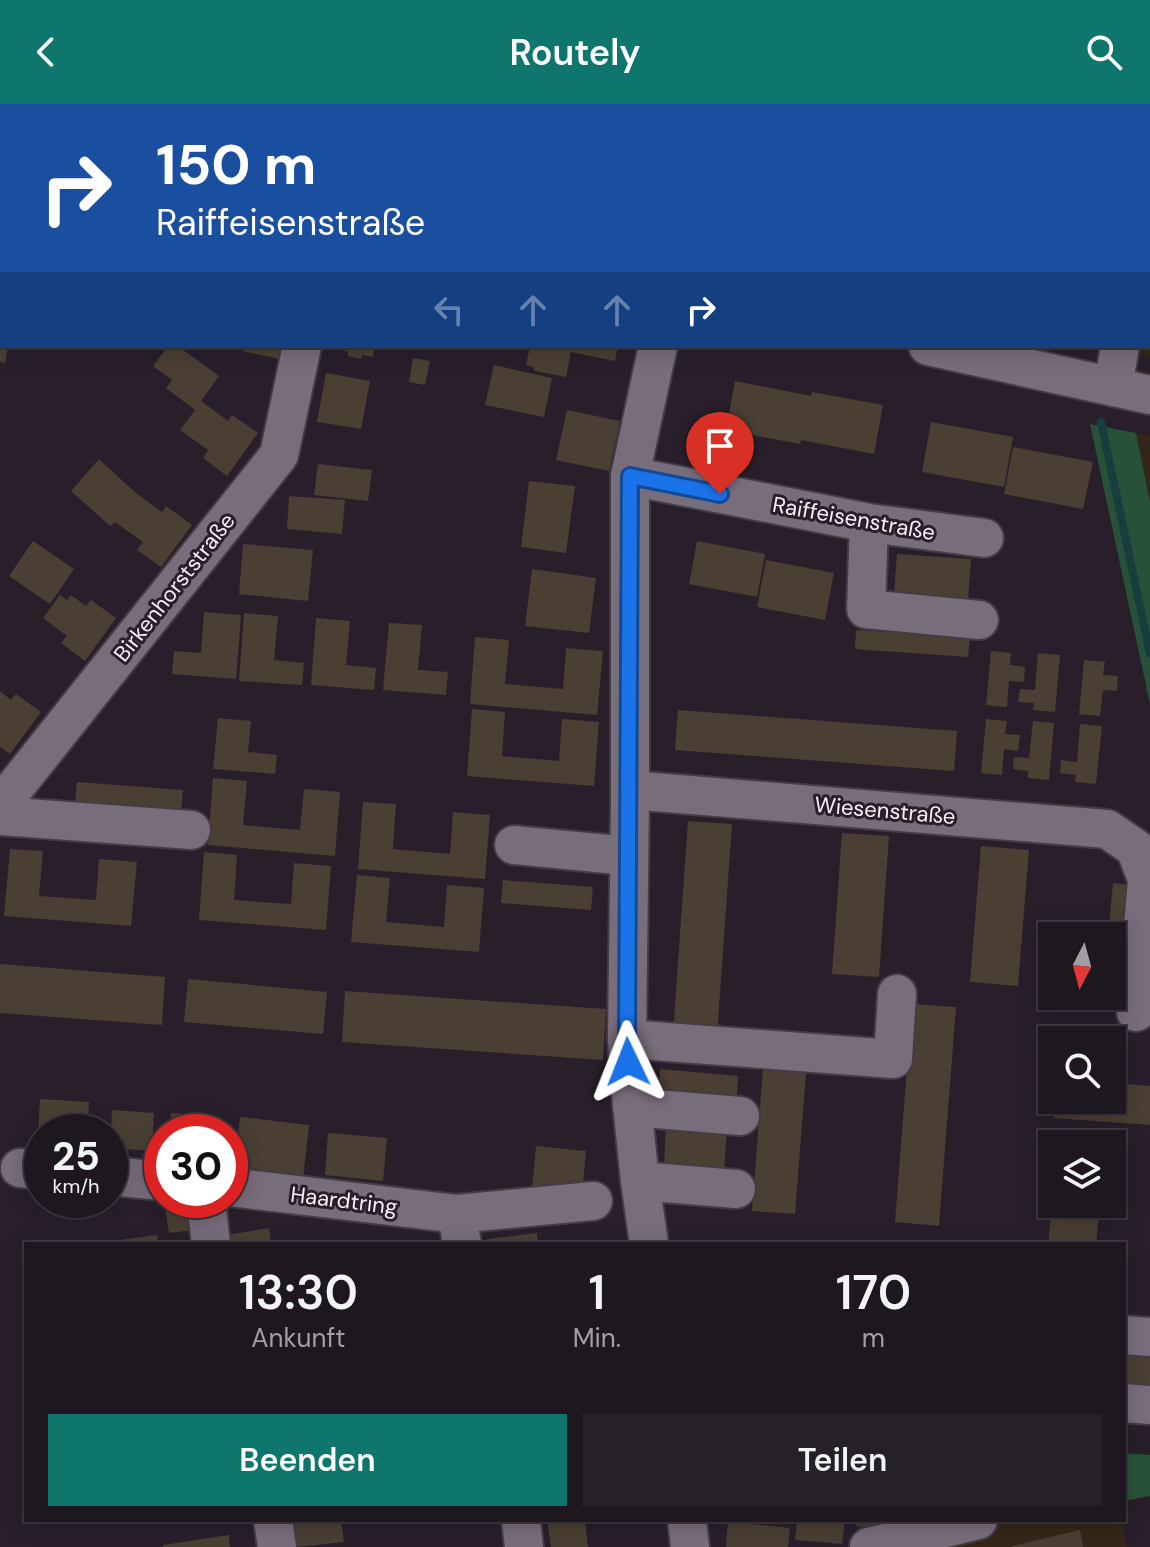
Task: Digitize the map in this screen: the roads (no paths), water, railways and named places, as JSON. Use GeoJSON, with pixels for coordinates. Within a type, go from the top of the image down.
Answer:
{"type":"FeatureCollection","features":[{"type":"Feature","properties":{"kind":"street","name":"Birkenhorststraße"},"geometry":{"type":"LineString","coordinates":[[0,806],[279,455],[302,348]]}},
{"type":"Feature","properties":{"kind":"street"},"geometry":{"type":"LineString","coordinates":[[649,1242],[627,1039],[630,476],[658,348]]}},
{"type":"Feature","properties":{"kind":"street"},"geometry":{"type":"LineString","coordinates":[[937,348],[1150,395]]}},
{"type":"Feature","properties":{"kind":"street"},"geometry":{"type":"LineString","coordinates":[[1113,387],[1120,348]]}},
{"type":"Feature","properties":{"kind":"street","name":"Raiffeisenstraße"},"geometry":{"type":"LineString","coordinates":[[630,476],[869,523],[984,538]]}},
{"type":"Feature","properties":{"kind":"street"},"geometry":{"type":"LineString","coordinates":[[869,523],[866,609],[979,620]]}},
{"type":"Feature","properties":{"kind":"street","name":"Wiesenstraße"},"geometry":{"type":"LineString","coordinates":[[630,790],[1107,829],[1135,848],[1147,879],[1136,1012]]}},
{"type":"Feature","properties":{"kind":"street"},"geometry":{"type":"LineString","coordinates":[[0,816],[191,830]]}},
{"type":"Feature","properties":{"kind":"street"},"geometry":{"type":"LineString","coordinates":[[514,845],[628,856]]}},
{"type":"Feature","properties":{"kind":"street"},"geometry":{"type":"LineString","coordinates":[[627,1039],[893,1059],[897,994]]}},
{"type":"Feature","properties":{"kind":"street"},"geometry":{"type":"LineString","coordinates":[[632,1107],[740,1116]]}},
{"type":"Feature","properties":{"kind":"street"},"geometry":{"type":"LineString","coordinates":[[640,1181],[736,1189]]}},
{"type":"Feature","properties":{"kind":"street","name":"Haardtring"},"geometry":{"type":"LineString","coordinates":[[248,1190],[460,1229],[593,1201]]}},
{"type":"Feature","properties":{"kind":"street"},"geometry":{"type":"LineString","coordinates":[[208,1218],[211,1242]]}},
{"type":"Feature","properties":{"kind":"street"},"geometry":{"type":"LineString","coordinates":[[1126,1335],[1150,1337]]}},
{"type":"Feature","properties":{"kind":"street"},"geometry":{"type":"LineString","coordinates":[[1126,1403],[1150,1405]]}},
{"type":"Feature","properties":{"kind":"street"},"geometry":{"type":"LineString","coordinates":[[273,1522],[277,1547]]}},
{"type":"Feature","properties":{"kind":"street"},"geometry":{"type":"LineString","coordinates":[[521,1522],[524,1547]]}},
{"type":"Feature","properties":{"kind":"street"},"geometry":{"type":"LineString","coordinates":[[687,1522],[690,1547]]}},
{"type":"Feature","properties":{"kind":"street"},"geometry":{"type":"LineString","coordinates":[[869,1547],[970,1522]]}},
{"type":"Feature","properties":{"kind":"waterway"},"geometry":{"type":"LineString","coordinates":[[1101,422],[1150,654]]}}]}
